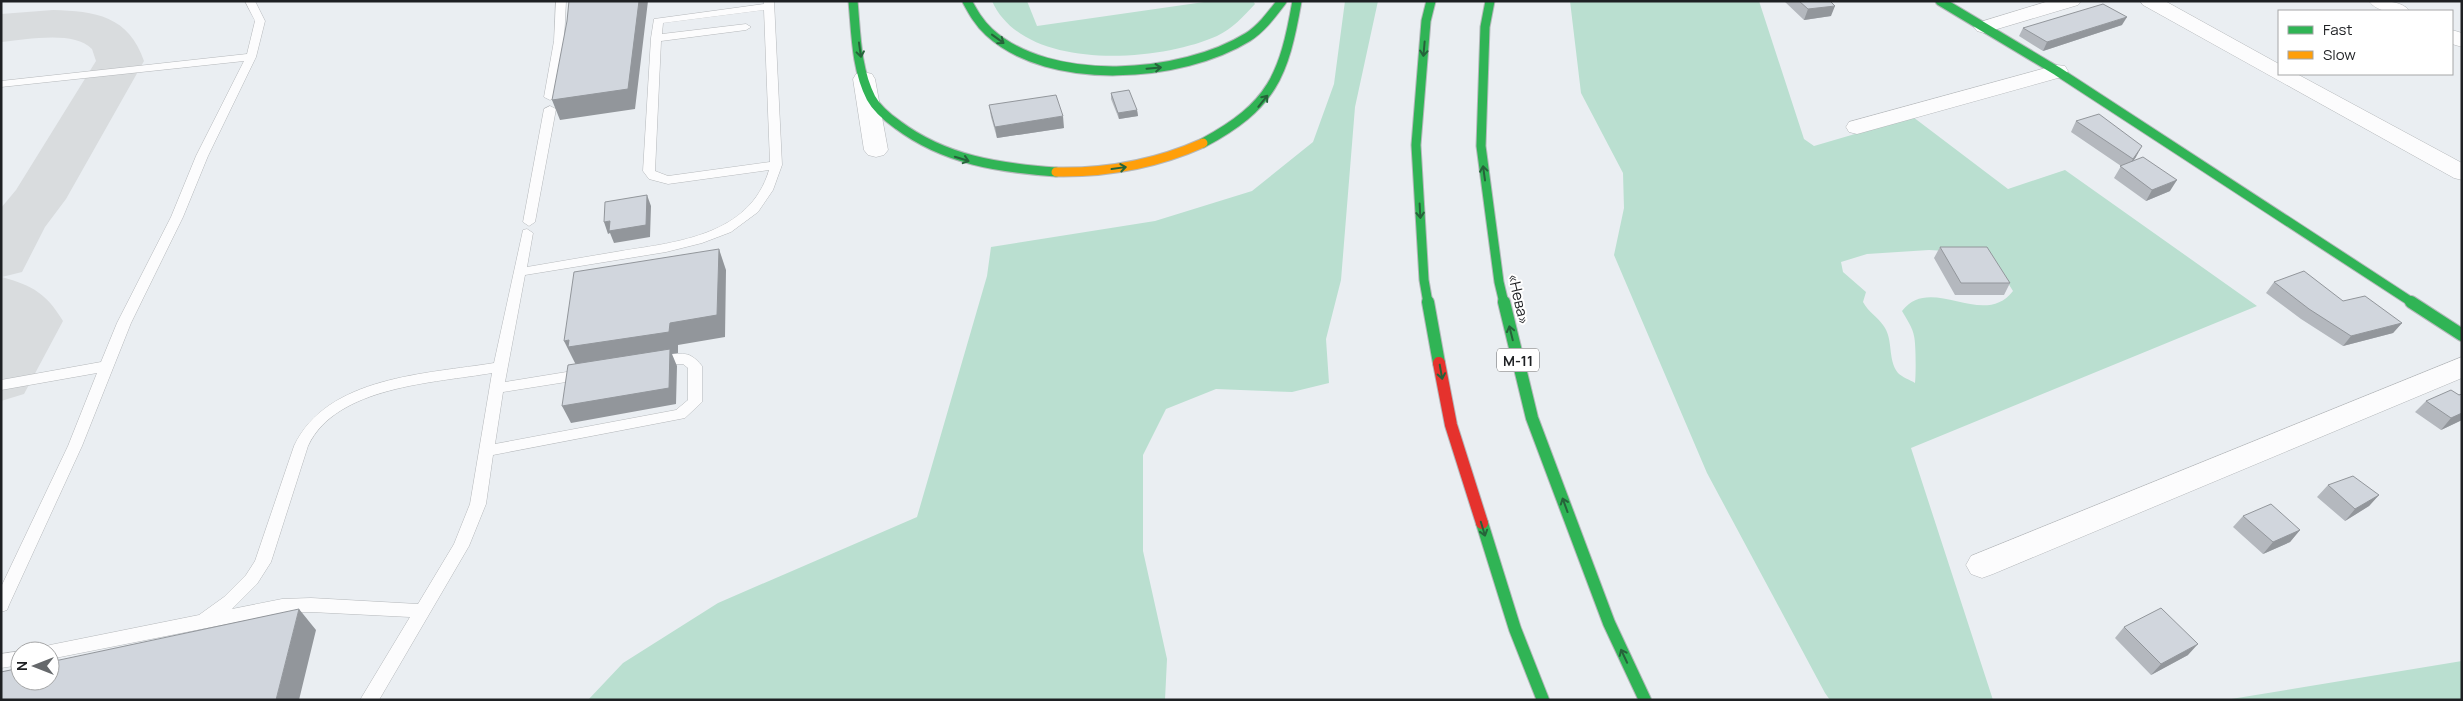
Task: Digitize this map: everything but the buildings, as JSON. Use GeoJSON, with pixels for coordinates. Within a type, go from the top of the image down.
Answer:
{"type":"FeatureCollection","features":[{"type":"Feature","properties":{"kind":"main road"},"geometry":{"type":"LineString","coordinates":[[853,1],[864,79],[870,96],[893,124],[910,137],[931,148],[980,164],[1007,170],[1070,173],[1127,167],[1157,160],[1186,151],[1237,125],[1264,100],[1273,87],[1286,55],[1297,1]]}},
{"type":"Feature","properties":{"kind":"main road"},"geometry":{"type":"LineString","coordinates":[[968,1],[983,26],[994,36],[1024,54],[1064,66],[1116,70],[1165,67],[1213,55],[1248,37],[1272,16],[1282,1]]}},
{"type":"Feature","properties":{"kind":"main road"},"geometry":{"type":"LineString","coordinates":[[1432,1],[1426,21],[1416,145],[1424,280],[1451,425],[1515,630],[1543,700]]}},
{"type":"Feature","properties":{"kind":"main road","name":"«Нева»"},"geometry":{"type":"LineString","coordinates":[[1490,1],[1485,27],[1481,146],[1499,282],[1532,418],[1609,623],[1645,700]]}},
{"type":"Feature","properties":{"kind":"main road"},"geometry":{"type":"LineString","coordinates":[[1940,1],[2056,72],[2462,335]]}},
{"type":"Feature","properties":{"kind":"street"},"geometry":{"type":"LineString","coordinates":[[1984,27],[2072,1]]}},
{"type":"Feature","properties":{"kind":"street"},"geometry":{"type":"LineString","coordinates":[[2150,1],[2278,72]]}},
{"type":"Feature","properties":{"kind":"street"},"geometry":{"type":"LineString","coordinates":[[2379,1],[2398,10]]}},
{"type":"Feature","properties":{"kind":"street"},"geometry":{"type":"LineString","coordinates":[[1857,128],[2056,72]]}},
{"type":"Feature","properties":{"kind":"street"},"geometry":{"type":"LineString","coordinates":[[2284,75],[2462,174]]}},
{"type":"Feature","properties":{"kind":"street"},"geometry":{"type":"LineString","coordinates":[[864,79],[876,150]]}},
{"type":"Feature","properties":{"kind":"street"},"geometry":{"type":"LineString","coordinates":[[1982,565],[2462,368]]}},
{"type":"Feature","properties":{"kind":"lane"},"geometry":{"type":"LineString","coordinates":[[1,605],[75,446],[124,324],[177,217],[202,156],[251,57],[260,21],[250,1]]}},
{"type":"Feature","properties":{"kind":"lane"},"geometry":{"type":"LineString","coordinates":[[369,700],[461,546],[478,504],[500,367],[550,103],[560,41],[561,1]]}},
{"type":"Feature","properties":{"kind":"lane"},"geometry":{"type":"LineString","coordinates":[[519,272],[647,251],[698,240],[719,233],[740,221],[756,207],[766,194],[776,165],[769,3],[658,21],[649,171],[653,176],[668,180],[776,165]]}},
{"type":"Feature","properties":{"kind":"lane"},"geometry":{"type":"LineString","coordinates":[[656,38],[746,27]]}},
{"type":"Feature","properties":{"kind":"lane"},"geometry":{"type":"LineString","coordinates":[[1,84],[251,57]]}},
{"type":"Feature","properties":{"kind":"lane"},"geometry":{"type":"LineString","coordinates":[[487,451],[669,418],[690,408],[695,402],[695,366],[691,362],[677,358],[639,365]]}},
{"type":"Feature","properties":{"kind":"lane"},"geometry":{"type":"LineString","coordinates":[[1,386],[107,366]]}},
{"type":"Feature","properties":{"kind":"lane"},"geometry":{"type":"LineString","coordinates":[[204,621],[256,577],[263,562],[301,446],[315,423],[338,406],[376,388],[500,367]]}},
{"type":"Feature","properties":{"kind":"lane"},"geometry":{"type":"LineString","coordinates":[[497,388],[601,371]]}},
{"type":"Feature","properties":{"kind":"lane"},"geometry":{"type":"LineString","coordinates":[[60,650],[282,606],[311,605],[422,611]]}},
{"type":"Feature","properties":{"kind":"green space"},"geometry":{"type":"Polygon","coordinates":[[[992,1],[1027,1],[1037,26],[1211,1],[1253,1],[1255,4],[1228,30],[1192,45],[1162,52],[1129,55],[1095,55],[1062,51],[1032,40],[1008,24],[992,1]]]}},
{"type":"Feature","properties":{"kind":"green space"},"geometry":{"type":"Polygon","coordinates":[[[1345,1],[1378,1],[1355,107],[1341,280],[1326,339],[1329,383],[1292,392],[1216,389],[1166,409],[1143,455],[1143,551],[1167,659],[1165,700],[588,700],[623,663],[718,603],[917,517],[987,276],[991,247],[1155,221],[1252,191],[1313,142],[1334,84],[1345,1]]]}},
{"type":"Feature","properties":{"kind":"green space"},"geometry":{"type":"Polygon","coordinates":[[[1570,1],[1759,1],[1804,139],[1814,146],[1913,117],[2008,189],[2065,170],[2257,306],[1911,448],[1993,700],[1830,700],[1825,693],[1707,473],[1614,255],[1624,208],[1623,173],[1581,93],[1570,1]],[[1929,250],[1867,254],[1841,262],[1843,272],[1866,292],[1863,302],[1881,322],[1886,331],[1893,362],[1898,373],[1915,383],[1914,336],[1911,326],[1902,311],[1914,301],[1927,297],[1987,305],[2001,301],[2013,291],[2001,272],[1964,252],[1929,250]]]}},
{"type":"Feature","properties":{"kind":"green space"},"geometry":{"type":"Polygon","coordinates":[[[2462,661],[2462,700],[2225,700],[2462,661]]]}},
{"type":"Feature","properties":{"kind":"taxiway"},"geometry":{"type":"LineString","coordinates":[[1,28],[53,24],[90,28],[104,34],[115,45],[120,61],[38,199],[19,223],[1,259]]}},
{"type":"Feature","properties":{"kind":"taxiway"},"geometry":{"type":"LineString","coordinates":[[1,297],[15,303],[32,321],[1,378]]}},
{"type":"Feature","properties":{"kind":"traffic: fast"},"geometry":{"type":"LineString","coordinates":[[853,1],[862,75],[873,102],[888,118],[912,136],[931,146],[971,161],[1035,171],[1056,172]]}},
{"type":"Feature","properties":{"kind":"traffic: fast"},"geometry":{"type":"LineString","coordinates":[[967,1],[990,33],[1022,52],[1053,63],[1086,69],[1121,71],[1156,69],[1189,62],[1221,52],[1248,37],[1258,29],[1282,1]]}},
{"type":"Feature","properties":{"kind":"traffic: fast"},"geometry":{"type":"LineString","coordinates":[[1203,143],[1246,117],[1261,102],[1272,87],[1281,69],[1287,49],[1297,1]]}},
{"type":"Feature","properties":{"kind":"traffic: fast"},"geometry":{"type":"LineString","coordinates":[[1431,1],[1426,21],[1416,145],[1424,280],[1439,363]]}},
{"type":"Feature","properties":{"kind":"traffic: fast"},"geometry":{"type":"LineString","coordinates":[[1490,1],[1485,27],[1481,146],[1499,282],[1532,418],[1609,623],[1645,700]]}},
{"type":"Feature","properties":{"kind":"traffic: fast"},"geometry":{"type":"LineString","coordinates":[[1940,1],[2057,71],[2462,335]]}},
{"type":"Feature","properties":{"kind":"traffic: fast"},"geometry":{"type":"LineString","coordinates":[[1482,523],[1515,629],[1543,700]]}},
{"type":"Feature","properties":{"kind":"traffic: slow"},"geometry":{"type":"LineString","coordinates":[[1056,172],[1093,171],[1131,166],[1168,157],[1203,143]]}},
{"type":"Feature","properties":{"kind":"traffic: jam"},"geometry":{"type":"LineString","coordinates":[[1439,363],[1451,425],[1482,523]]}}]}
